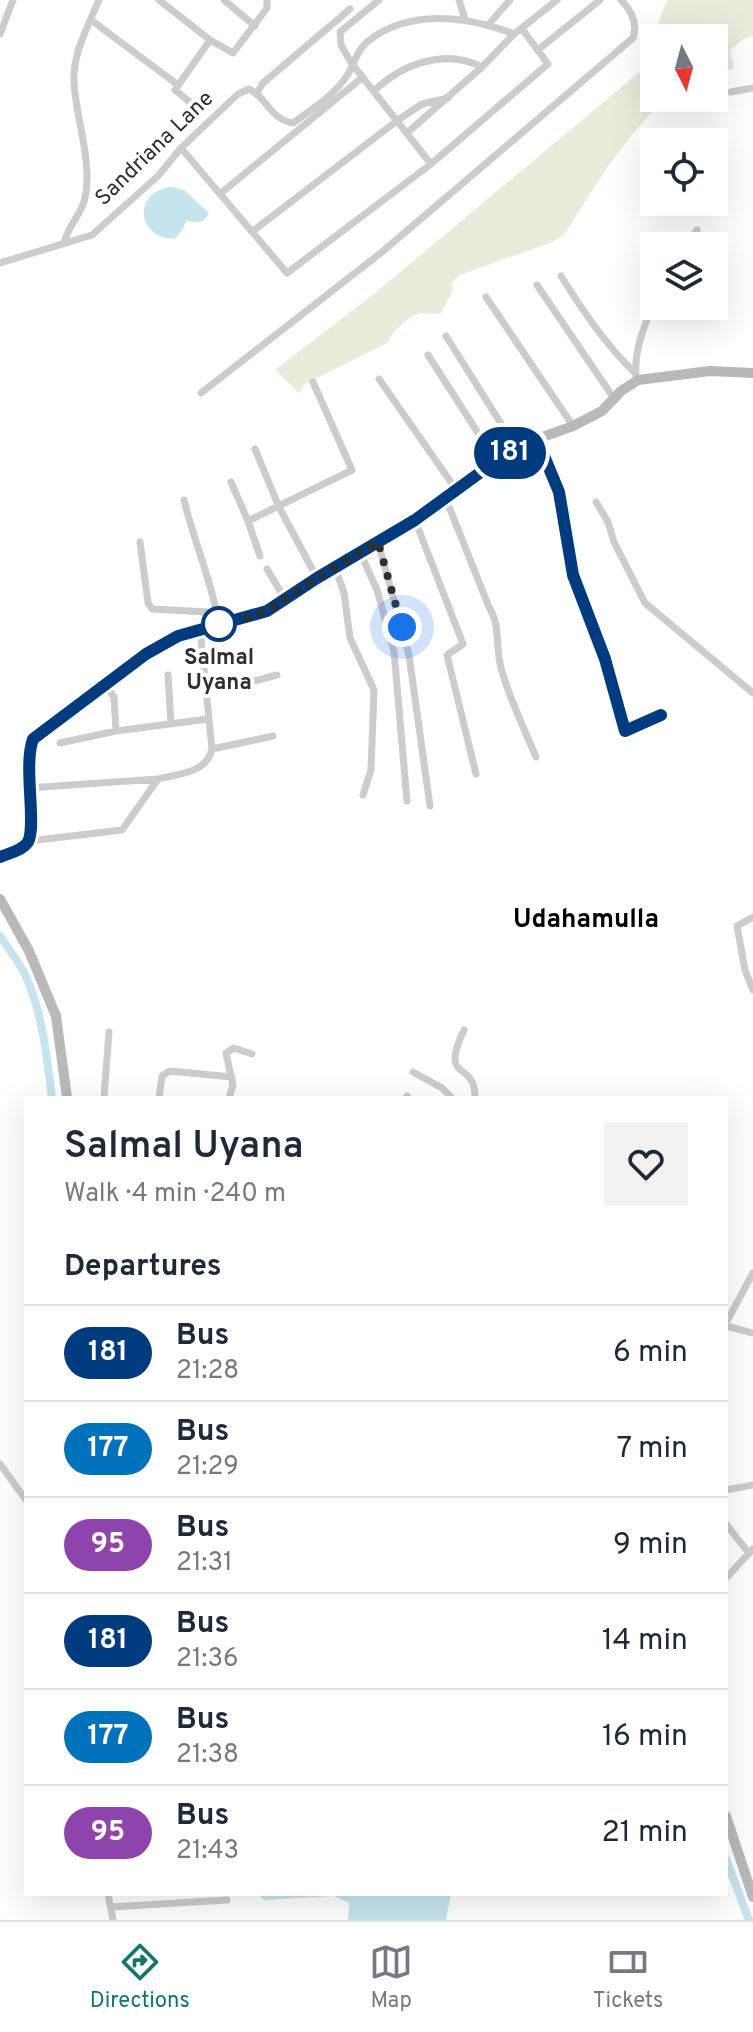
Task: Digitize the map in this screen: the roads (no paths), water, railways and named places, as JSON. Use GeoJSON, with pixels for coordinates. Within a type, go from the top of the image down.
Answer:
{"type":"FeatureCollection","features":[{"type":"Feature","properties":{"kind":"street"},"geometry":{"type":"LineString","coordinates":[[0,34],[3,17],[13,0]]}},
{"type":"Feature","properties":{"kind":"street"},"geometry":{"type":"LineString","coordinates":[[64,243],[67,230],[78,217],[86,192],[84,146],[74,80],[76,63],[99,0]]}},
{"type":"Feature","properties":{"kind":"street"},"geometry":{"type":"LineString","coordinates":[[159,0],[210,40],[233,53],[267,8],[267,0]]}},
{"type":"Feature","properties":{"kind":"street"},"geometry":{"type":"LineString","coordinates":[[224,0],[255,26]]}},
{"type":"Feature","properties":{"kind":"street"},"geometry":{"type":"LineString","coordinates":[[379,0],[340,32],[341,45],[352,64],[431,164]]}},
{"type":"Feature","properties":{"kind":"street"},"geometry":{"type":"LineString","coordinates":[[459,0],[465,19]]}},
{"type":"Feature","properties":{"kind":"street"},"geometry":{"type":"LineString","coordinates":[[489,24],[510,0]]}},
{"type":"Feature","properties":{"kind":"street"},"geometry":{"type":"LineString","coordinates":[[407,133],[482,67],[514,34],[557,0]]}},
{"type":"Feature","properties":{"kind":"street"},"geometry":{"type":"LineString","coordinates":[[539,49],[600,0]]}},
{"type":"Feature","properties":{"kind":"street"},"geometry":{"type":"LineString","coordinates":[[201,393],[382,252],[633,38],[636,30],[630,9],[621,0]]}},
{"type":"Feature","properties":{"kind":"street"},"geometry":{"type":"LineString","coordinates":[[350,9],[263,83],[257,93],[279,120],[293,123],[312,110],[347,75],[365,44],[385,31],[411,22],[440,18],[489,24],[514,34]]}},
{"type":"Feature","properties":{"kind":"street"},"geometry":{"type":"LineString","coordinates":[[91,20],[178,85]]}},
{"type":"Feature","properties":{"kind":"street"},"geometry":{"type":"LineString","coordinates":[[181,148],[287,273],[431,164],[548,64],[522,29]]}},
{"type":"Feature","properties":{"kind":"street"},"geometry":{"type":"LineString","coordinates":[[201,111],[175,90],[210,40]]}},
{"type":"Feature","properties":{"kind":"street"},"geometry":{"type":"LineString","coordinates":[[374,91],[411,65],[438,58],[471,61],[482,67]]}},
{"type":"Feature","properties":{"kind":"street"},"geometry":{"type":"LineString","coordinates":[[221,193],[363,77]]}},
{"type":"Feature","properties":{"kind":"street"},"geometry":{"type":"LineString","coordinates":[[731,92],[753,88]]}},
{"type":"Feature","properties":{"kind":"street","name":"Sandriana Lane"},"geometry":{"type":"LineString","coordinates":[[0,263],[92,235],[158,176],[181,148],[238,94],[249,89],[257,93]]}},
{"type":"Feature","properties":{"kind":"street"},"geometry":{"type":"LineString","coordinates":[[253,231],[398,120],[422,104],[448,98]]}},
{"type":"Feature","properties":{"kind":"street"},"geometry":{"type":"LineString","coordinates":[[561,276],[587,318],[636,376]]}},
{"type":"Feature","properties":{"kind":"street"},"geometry":{"type":"LineString","coordinates":[[537,285],[615,400]]}},
{"type":"Feature","properties":{"kind":"street"},"geometry":{"type":"LineString","coordinates":[[486,297],[573,426]]}},
{"type":"Feature","properties":{"kind":"street"},"geometry":{"type":"LineString","coordinates":[[636,376],[635,362],[646,320]]}},
{"type":"Feature","properties":{"kind":"street"},"geometry":{"type":"LineString","coordinates":[[446,336],[517,449]]}},
{"type":"Feature","properties":{"kind":"street"},"geometry":{"type":"LineString","coordinates":[[428,355],[496,461]]}},
{"type":"Feature","properties":{"kind":"street"},"geometry":{"type":"LineString","coordinates":[[0,857],[21,849],[29,841],[28,788],[33,739],[146,654],[178,636],[267,611],[415,520],[496,461],[537,439],[602,411],[636,376],[710,371],[753,373]]}},
{"type":"Feature","properties":{"kind":"street"},"geometry":{"type":"LineString","coordinates":[[379,379],[455,488]]}},
{"type":"Feature","properties":{"kind":"street"},"geometry":{"type":"LineString","coordinates":[[248,521],[352,470],[313,382]]}},
{"type":"Feature","properties":{"kind":"street"},"geometry":{"type":"LineString","coordinates":[[537,439],[559,492],[573,575],[605,659],[625,731],[661,715]]}},
{"type":"Feature","properties":{"kind":"street"},"geometry":{"type":"LineString","coordinates":[[255,449],[279,507],[317,578]]}},
{"type":"Feature","properties":{"kind":"street"},"geometry":{"type":"LineString","coordinates":[[231,482],[260,556]]}},
{"type":"Feature","properties":{"kind":"street"},"geometry":{"type":"LineString","coordinates":[[446,499],[489,607],[498,621],[496,642],[502,669],[536,757]]}},
{"type":"Feature","properties":{"kind":"street"},"geometry":{"type":"LineString","coordinates":[[184,500],[194,541],[215,601],[209,626]]}},
{"type":"Feature","properties":{"kind":"street"},"geometry":{"type":"LineString","coordinates":[[596,502],[645,603],[753,693]]}},
{"type":"Feature","properties":{"kind":"street"},"geometry":{"type":"LineString","coordinates":[[415,520],[463,644],[447,655],[476,774]]}},
{"type":"Feature","properties":{"kind":"street"},"geometry":{"type":"LineString","coordinates":[[28,788],[158,779],[198,769],[210,759],[212,749],[205,684],[208,612],[152,609],[148,603],[140,542]]}},
{"type":"Feature","properties":{"kind":"street"},"geometry":{"type":"LineString","coordinates":[[378,542],[409,655],[430,806]]}},
{"type":"Feature","properties":{"kind":"street"},"geometry":{"type":"LineString","coordinates":[[360,552],[377,590],[394,651],[407,801]]}},
{"type":"Feature","properties":{"kind":"street"},"geometry":{"type":"LineString","coordinates":[[335,567],[344,593],[350,638],[374,690],[371,770],[363,795]]}},
{"type":"Feature","properties":{"kind":"street"},"geometry":{"type":"LineString","coordinates":[[267,569],[285,599]]}},
{"type":"Feature","properties":{"kind":"street"},"geometry":{"type":"LineString","coordinates":[[168,675],[171,724]]}},
{"type":"Feature","properties":{"kind":"street"},"geometry":{"type":"LineString","coordinates":[[205,684],[235,686],[277,675]]}},
{"type":"Feature","properties":{"kind":"street"},"geometry":{"type":"LineString","coordinates":[[106,685],[114,697],[116,731]]}},
{"type":"Feature","properties":{"kind":"street"},"geometry":{"type":"LineString","coordinates":[[60,743],[116,731],[208,719]]}},
{"type":"Feature","properties":{"kind":"street"},"geometry":{"type":"LineString","coordinates":[[212,749],[273,736]]}},
{"type":"Feature","properties":{"kind":"street"},"geometry":{"type":"LineString","coordinates":[[29,841],[122,830],[158,779]]}},
{"type":"Feature","properties":{"kind":"street"},"geometry":{"type":"LineString","coordinates":[[0,899],[29,951],[56,1016],[67,1096]]}},
{"type":"Feature","properties":{"kind":"street"},"geometry":{"type":"LineString","coordinates":[[753,917],[737,926],[745,970],[753,990]]}},
{"type":"Feature","properties":{"kind":"street"},"geometry":{"type":"LineString","coordinates":[[464,1030],[454,1051],[454,1061],[471,1078],[475,1096]]}},
{"type":"Feature","properties":{"kind":"street"},"geometry":{"type":"LineString","coordinates":[[104,1096],[109,1032]]}},
{"type":"Feature","properties":{"kind":"street"},"geometry":{"type":"LineString","coordinates":[[230,1096],[233,1085],[226,1053],[234,1048],[252,1054]]}},
{"type":"Feature","properties":{"kind":"street"},"geometry":{"type":"LineString","coordinates":[[159,1096],[162,1076],[170,1071],[232,1077]]}},
{"type":"Feature","properties":{"kind":"street"},"geometry":{"type":"LineString","coordinates":[[413,1072],[450,1096]]}},
{"type":"Feature","properties":{"kind":"street"},"geometry":{"type":"LineString","coordinates":[[728,1320],[753,1273]]}},
{"type":"Feature","properties":{"kind":"street"},"geometry":{"type":"LineString","coordinates":[[728,1325],[753,1333]]}},
{"type":"Feature","properties":{"kind":"street"},"geometry":{"type":"LineString","coordinates":[[0,1464],[24,1497]]}},
{"type":"Feature","properties":{"kind":"street"},"geometry":{"type":"LineString","coordinates":[[728,1490],[753,1485]]}},
{"type":"Feature","properties":{"kind":"street"},"geometry":{"type":"LineString","coordinates":[[728,1526],[750,1550],[728,1576]]}},
{"type":"Feature","properties":{"kind":"street"},"geometry":{"type":"LineString","coordinates":[[728,1822],[753,1897]]}},
{"type":"Feature","properties":{"kind":"street"},"geometry":{"type":"LineString","coordinates":[[108,1896],[113,1920]]}},
{"type":"Feature","properties":{"kind":"street"},"geometry":{"type":"LineString","coordinates":[[111,1907],[227,1900]]}},
{"type":"Feature","properties":{"kind":"water"},"geometry":{"type":"Polygon","coordinates":[[[172,187],[184,190],[209,213],[202,221],[186,221],[175,239],[153,232],[144,217],[147,201],[153,194],[172,187]]]}},
{"type":"Feature","properties":{"kind":"water"},"geometry":{"type":"Polygon","coordinates":[[[259,1896],[334,1896],[265,1900],[259,1896]]]}},
{"type":"Feature","properties":{"kind":"water"},"geometry":{"type":"Polygon","coordinates":[[[334,1896],[451,1896],[446,1920],[348,1920],[349,1903],[334,1896]]]}},
{"type":"Feature","properties":{"kind":"waterway"},"geometry":{"type":"LineString","coordinates":[[0,936],[22,968],[37,1008],[52,1096]]}},
{"type":"Feature","properties":{"kind":"waterway"},"geometry":{"type":"LineString","coordinates":[[728,1864],[749,1920]]}},
{"type":"Feature","properties":{"kind":"place","name":"Salmal Uyana"},"geometry":{"type":"Point","coordinates":[219,624]}},
{"type":"Feature","properties":{"kind":"district","name":"Udahamulla"},"geometry":{"type":"Point","coordinates":[586,920]}}]}
